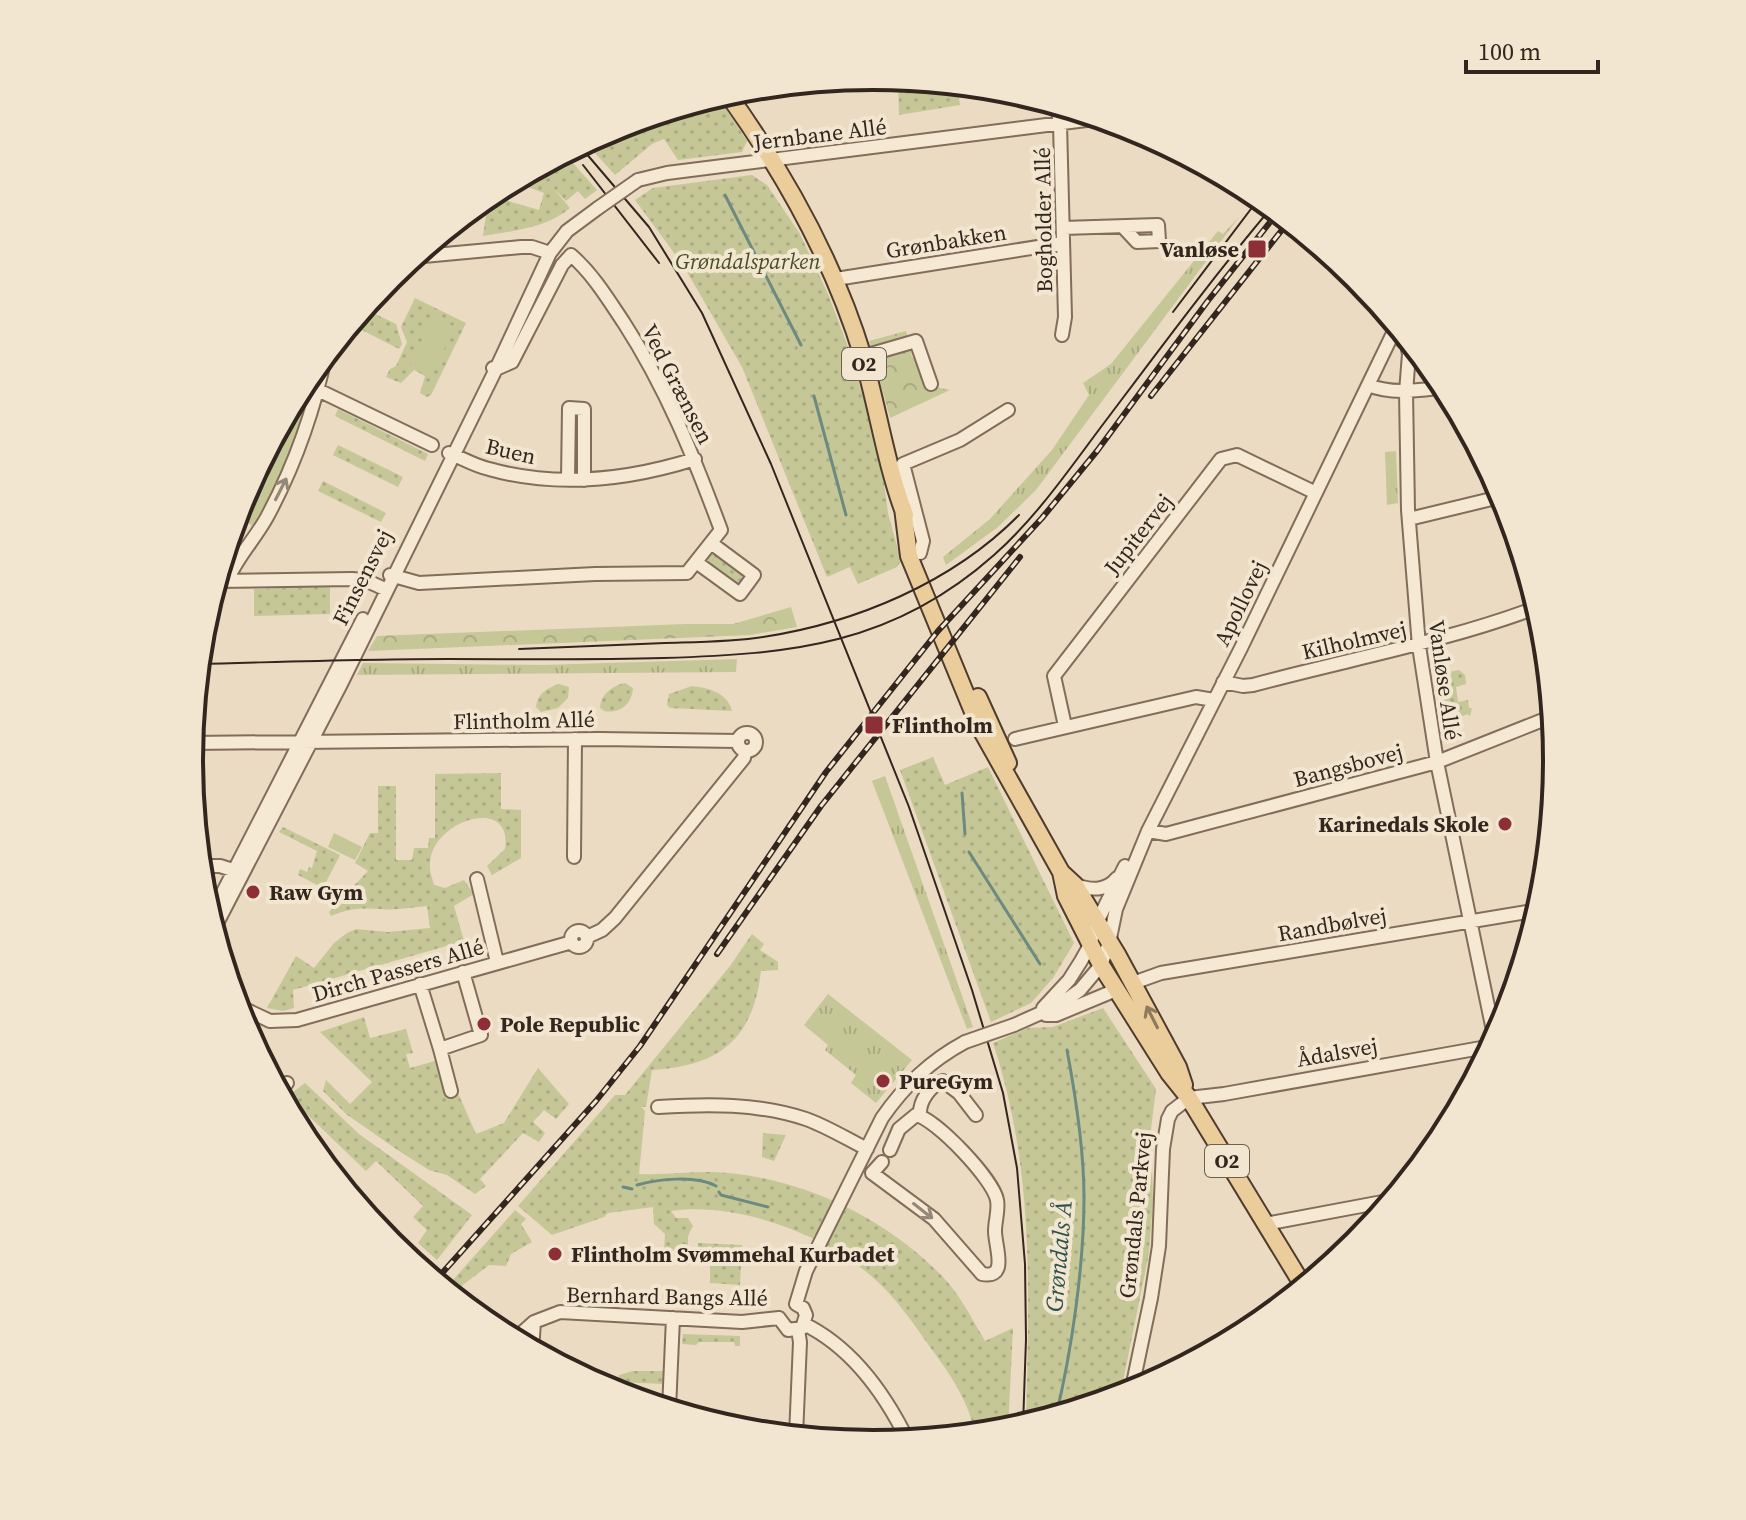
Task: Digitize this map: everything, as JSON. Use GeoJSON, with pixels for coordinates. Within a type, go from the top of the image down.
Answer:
{"type":"FeatureCollection","features":[{"type":"Feature","properties":{"kind":"main road","name":"O2"},"geometry":{"type":"LineString","coordinates":[[735,105],[773,160],[836,279],[862,355],[903,508],[975,702]]}},
{"type":"Feature","properties":{"kind":"main road","name":"O2"},"geometry":{"type":"LineString","coordinates":[[903,508],[909,556],[1021,798],[1061,872],[1066,896],[1090,945],[1169,1073],[1189,1098],[1298,1278]]}},
{"type":"Feature","properties":{"kind":"main road","name":"O2"},"geometry":{"type":"LineString","coordinates":[[1061,872],[1075,885],[1133,983],[1178,1067],[1189,1098]]}},
{"type":"Feature","properties":{"kind":"main road"},"geometry":{"type":"LineString","coordinates":[[1116,990],[1133,983]]}},
{"type":"Feature","properties":{"kind":"street","name":"Bogholder Allé"},"geometry":{"type":"LineString","coordinates":[[1059,117],[1065,317],[1062,335]]}},
{"type":"Feature","properties":{"kind":"street","name":"Jernbane Allé"},"geometry":{"type":"LineString","coordinates":[[561,237],[638,180],[658,174],[1075,122]]}},
{"type":"Feature","properties":{"kind":"street"},"geometry":{"type":"LineString","coordinates":[[1063,228],[1123,227]]}},
{"type":"Feature","properties":{"kind":"street","name":"Finsensvej"},"geometry":{"type":"LineString","coordinates":[[219,904],[306,743],[550,253],[561,237]]}},
{"type":"Feature","properties":{"kind":"street","name":"Grønbakken"},"geometry":{"type":"LineString","coordinates":[[836,279],[1063,243]]}},
{"type":"Feature","properties":{"kind":"street"},"geometry":{"type":"LineString","coordinates":[[432,255],[521,247],[550,253]]}},
{"type":"Feature","properties":{"kind":"street","name":"Finsensvej"},"geometry":{"type":"LineString","coordinates":[[493,368],[512,362],[562,265],[571,255]]}},
{"type":"Feature","properties":{"kind":"street","name":"Ved Grænsen"},"geometry":{"type":"LineString","coordinates":[[571,255],[601,288],[630,332],[674,411],[721,530],[711,543]]}},
{"type":"Feature","properties":{"kind":"street","name":"Apollovej"},"geometry":{"type":"LineString","coordinates":[[1101,965],[1116,909],[1146,835],[1392,336]]}},
{"type":"Feature","properties":{"kind":"street"},"geometry":{"type":"LineString","coordinates":[[871,354],[916,341],[931,384]]}},
{"type":"Feature","properties":{"kind":"street","name":"Vanløse Allé"},"geometry":{"type":"LineString","coordinates":[[1409,357],[1406,392],[1409,519],[1419,646],[1437,762],[1490,1021]]}},
{"type":"Feature","properties":{"kind":"street"},"geometry":{"type":"LineString","coordinates":[[232,566],[266,519],[293,464],[308,427],[320,383]]}},
{"type":"Feature","properties":{"kind":"street"},"geometry":{"type":"LineString","coordinates":[[1368,385],[1381,391],[1431,389]]}},
{"type":"Feature","properties":{"kind":"street"},"geometry":{"type":"LineString","coordinates":[[318,390],[432,445]]}},
{"type":"Feature","properties":{"kind":"street","name":"Buen"},"geometry":{"type":"LineString","coordinates":[[568,479],[569,408],[584,409],[584,480]]}},
{"type":"Feature","properties":{"kind":"street"},"geometry":{"type":"LineString","coordinates":[[920,553],[923,541],[903,464],[960,440],[1008,410]]}},
{"type":"Feature","properties":{"kind":"street","name":"Buen"},"geometry":{"type":"LineString","coordinates":[[450,453],[487,469],[526,476],[584,480],[639,474],[695,459]]}},
{"type":"Feature","properties":{"kind":"street","name":"Jupitervej"},"geometry":{"type":"LineString","coordinates":[[1065,726],[1054,676],[1221,459],[1237,455],[1316,493]]}},
{"type":"Feature","properties":{"kind":"street"},"geometry":{"type":"LineString","coordinates":[[1409,519],[1490,499]]}},
{"type":"Feature","properties":{"kind":"street"},"geometry":{"type":"LineString","coordinates":[[390,575],[419,583],[595,574],[687,573],[711,543],[754,575],[740,594],[696,562]]}},
{"type":"Feature","properties":{"kind":"street"},"geometry":{"type":"LineString","coordinates":[[228,581],[352,579],[365,580],[383,588]]}},
{"type":"Feature","properties":{"kind":"street","name":"Kilholmvej"},"geometry":{"type":"LineString","coordinates":[[1223,682],[1243,686],[1419,646],[1526,612]]}},
{"type":"Feature","properties":{"kind":"street"},"geometry":{"type":"LineString","coordinates":[[1015,739],[1196,697],[1214,700]]}},
{"type":"Feature","properties":{"kind":"street","name":"Bangsbovej"},"geometry":{"type":"LineString","coordinates":[[1146,835],[1166,834],[1437,762],[1542,720]]}},
{"type":"Feature","properties":{"kind":"street"},"geometry":{"type":"LineString","coordinates":[[574,857],[575,739]]}},
{"type":"Feature","properties":{"kind":"street","name":"Flintholm Allé"},"geometry":{"type":"LineString","coordinates":[[203,743],[575,739],[742,746],[744,758],[615,918],[602,930],[587,937]]}},
{"type":"Feature","properties":{"kind":"street","name":"Apollovej"},"geometry":{"type":"LineString","coordinates":[[1075,885],[1097,889],[1111,885],[1146,835]]}},
{"type":"Feature","properties":{"kind":"street","name":"Apollovej"},"geometry":{"type":"LineString","coordinates":[[1035,1015],[1069,980],[1090,945],[1096,924],[1126,865]]}},
{"type":"Feature","properties":{"kind":"street"},"geometry":{"type":"LineString","coordinates":[[212,868],[238,872]]}},
{"type":"Feature","properties":{"kind":"street","name":"Finsensvej"},"geometry":{"type":"LineString","coordinates":[[221,912],[238,872]]}},
{"type":"Feature","properties":{"kind":"street"},"geometry":{"type":"LineString","coordinates":[[477,879],[497,962]]}},
{"type":"Feature","properties":{"kind":"street","name":"Randbølvej"},"geometry":{"type":"LineString","coordinates":[[1133,983],[1161,973],[1525,912]]}},
{"type":"Feature","properties":{"kind":"street","name":"Dirch Passers Allé"},"geometry":{"type":"LineString","coordinates":[[253,1013],[270,1021],[297,1020],[572,942],[582,946],[587,937]]}},
{"type":"Feature","properties":{"kind":"street"},"geometry":{"type":"LineString","coordinates":[[796,1304],[806,1271],[882,1118],[908,1085],[921,1071],[965,1042],[1059,1005],[1080,990],[1101,965]]}},
{"type":"Feature","properties":{"kind":"street"},"geometry":{"type":"LineString","coordinates":[[440,1049],[481,1035],[463,972]]}},
{"type":"Feature","properties":{"kind":"street"},"geometry":{"type":"LineString","coordinates":[[420,984],[451,1091]]}},
{"type":"Feature","properties":{"kind":"street"},"geometry":{"type":"LineString","coordinates":[[1035,1015],[1056,1015],[1116,990]]}},
{"type":"Feature","properties":{"kind":"street","name":"Ådalsvej"},"geometry":{"type":"LineString","coordinates":[[1189,1098],[1479,1046]]}},
{"type":"Feature","properties":{"kind":"street"},"geometry":{"type":"LineString","coordinates":[[920,1115],[923,1099],[936,1084],[943,1081],[959,1093],[976,1115]]}},
{"type":"Feature","properties":{"kind":"street","name":"Grøndals Parkvej"},"geometry":{"type":"LineString","coordinates":[[1134,1377],[1159,1246],[1166,1127],[1172,1111],[1189,1098]]}},
{"type":"Feature","properties":{"kind":"street"},"geometry":{"type":"LineString","coordinates":[[658,1107],[720,1104],[784,1113],[808,1119],[867,1149]]}},
{"type":"Feature","properties":{"kind":"street"},"geometry":{"type":"LineString","coordinates":[[859,1165],[934,1219],[982,1274],[989,1275],[996,1271],[1000,1262],[995,1230],[997,1200],[991,1186],[942,1130],[934,1122],[913,1115],[905,1122],[890,1150]]}},
{"type":"Feature","properties":{"kind":"street"},"geometry":{"type":"LineString","coordinates":[[872,1173],[882,1162]]}},
{"type":"Feature","properties":{"kind":"street"},"geometry":{"type":"LineString","coordinates":[[1265,1224],[1376,1203]]}},
{"type":"Feature","properties":{"kind":"street"},"geometry":{"type":"LineString","coordinates":[[796,1425],[801,1327],[806,1315],[803,1308],[796,1304],[784,1307],[779,1318],[786,1329],[801,1327],[826,1335],[869,1377],[902,1429]]}},
{"type":"Feature","properties":{"kind":"street","name":"Bernhard Bangs Allé"},"geometry":{"type":"LineString","coordinates":[[524,1331],[534,1322],[560,1312],[742,1322],[779,1318]]}},
{"type":"Feature","properties":{"kind":"street"},"geometry":{"type":"LineString","coordinates":[[670,1398],[673,1318]]}},
{"type":"Feature","properties":{"kind":"street"},"geometry":{"type":"LineString","coordinates":[[533,1337],[534,1322]]}},
{"type":"Feature","properties":{"kind":"green space"},"geometry":{"type":"Polygon","coordinates":[[[898,91],[959,96],[960,105],[899,115],[898,91]]]}},
{"type":"Feature","properties":{"kind":"green space"},"geometry":{"type":"Polygon","coordinates":[[[725,107],[747,141],[742,152],[678,160],[664,139],[652,144],[615,175],[594,152],[700,113],[725,107]]]}},
{"type":"Feature","properties":{"kind":"green space"},"geometry":{"type":"Polygon","coordinates":[[[572,162],[597,190],[585,199],[578,191],[566,201],[554,189],[570,208],[561,215],[529,228],[483,236],[486,213],[506,200],[539,210],[544,193],[527,187],[572,162]]]}},
{"type":"Feature","properties":{"kind":"green space","name":"Grøndalsparken"},"geometry":{"type":"Polygon","coordinates":[[[752,175],[767,185],[800,234],[850,352],[874,435],[888,513],[901,561],[897,567],[858,584],[850,567],[827,577],[742,367],[683,265],[635,200],[653,188],[752,175]]]}},
{"type":"Feature","properties":{"kind":"green space"},"geometry":{"type":"Polygon","coordinates":[[[1239,217],[1036,490],[998,527],[946,565],[943,557],[990,519],[1052,450],[1089,395],[1083,383],[1111,364],[1218,231],[1223,234],[1239,217]]]}},
{"type":"Feature","properties":{"kind":"green space"},"geometry":{"type":"Polygon","coordinates":[[[415,298],[466,323],[431,395],[427,397],[420,393],[425,376],[414,370],[401,383],[386,377],[390,369],[396,366],[407,342],[401,327],[415,298]]]}},
{"type":"Feature","properties":{"kind":"green space"},"geometry":{"type":"Polygon","coordinates":[[[374,313],[396,324],[402,344],[399,349],[360,329],[374,313]]]}},
{"type":"Feature","properties":{"kind":"green space"},"geometry":{"type":"Polygon","coordinates":[[[434,316],[455,327],[431,377],[409,367],[434,316]]]}},
{"type":"Feature","properties":{"kind":"green space"},"geometry":{"type":"Polygon","coordinates":[[[906,331],[912,357],[920,356],[930,386],[950,390],[890,418],[869,341],[906,331]]]}},
{"type":"Feature","properties":{"kind":"green space"},"geometry":{"type":"Polygon","coordinates":[[[310,398],[284,467],[252,526],[248,522],[272,464],[310,398]]]}},
{"type":"Feature","properties":{"kind":"green space"},"geometry":{"type":"Polygon","coordinates":[[[338,409],[428,454],[425,461],[335,416],[338,409]]]}},
{"type":"Feature","properties":{"kind":"green space"},"geometry":{"type":"Polygon","coordinates":[[[338,445],[403,477],[398,487],[333,455],[338,445]]]}},
{"type":"Feature","properties":{"kind":"green space"},"geometry":{"type":"Polygon","coordinates":[[[1396,451],[1398,503],[1387,505],[1385,452],[1396,451]]]}},
{"type":"Feature","properties":{"kind":"green space"},"geometry":{"type":"Polygon","coordinates":[[[323,481],[386,513],[381,522],[318,491],[323,481]]]}},
{"type":"Feature","properties":{"kind":"green space"},"geometry":{"type":"Polygon","coordinates":[[[712,551],[748,576],[739,588],[704,561],[712,551]]]}},
{"type":"Feature","properties":{"kind":"green space"},"geometry":{"type":"Polygon","coordinates":[[[330,586],[330,614],[254,616],[254,589],[330,586]]]}},
{"type":"Feature","properties":{"kind":"green space"},"geometry":{"type":"Polygon","coordinates":[[[791,607],[797,627],[750,635],[368,651],[377,636],[733,624],[791,607]]]}},
{"type":"Feature","properties":{"kind":"green space"},"geometry":{"type":"Polygon","coordinates":[[[737,659],[736,672],[357,675],[363,663],[543,665],[737,659]]]}},
{"type":"Feature","properties":{"kind":"green space"},"geometry":{"type":"Polygon","coordinates":[[[1459,670],[1465,675],[1466,684],[1456,687],[1458,702],[1468,700],[1469,708],[1472,708],[1470,716],[1459,717],[1452,723],[1449,715],[1442,716],[1435,675],[1459,670]]]}},
{"type":"Feature","properties":{"kind":"green space"},"geometry":{"type":"Polygon","coordinates":[[[625,683],[633,688],[624,707],[610,712],[600,708],[608,691],[625,683]]]}},
{"type":"Feature","properties":{"kind":"green space"},"geometry":{"type":"Polygon","coordinates":[[[559,684],[569,687],[568,698],[558,708],[541,712],[536,707],[538,698],[559,684]]]}},
{"type":"Feature","properties":{"kind":"green space"},"geometry":{"type":"Polygon","coordinates":[[[692,686],[722,696],[732,711],[670,708],[667,705],[669,694],[692,686]]]}},
{"type":"Feature","properties":{"kind":"green space"},"geometry":{"type":"Polygon","coordinates":[[[933,757],[945,785],[988,767],[1074,943],[1053,978],[1031,1003],[991,1022],[900,770],[933,757]]]}},
{"type":"Feature","properties":{"kind":"green space"},"geometry":{"type":"Polygon","coordinates":[[[501,773],[501,809],[521,810],[521,858],[492,875],[487,866],[505,849],[504,832],[497,822],[484,818],[455,826],[442,837],[433,851],[430,867],[434,885],[445,888],[464,880],[474,894],[454,906],[464,941],[293,990],[294,1008],[283,1011],[267,1008],[296,956],[314,968],[334,943],[356,929],[388,932],[430,928],[427,906],[392,910],[356,909],[331,916],[329,912],[368,871],[355,863],[370,833],[378,833],[378,786],[396,786],[396,860],[412,860],[414,848],[428,848],[429,838],[435,838],[435,774],[501,773]]]}},
{"type":"Feature","properties":{"kind":"green space"},"geometry":{"type":"Polygon","coordinates":[[[885,776],[973,1027],[967,1029],[872,781],[885,776]]]}},
{"type":"Feature","properties":{"kind":"green space"},"geometry":{"type":"Polygon","coordinates":[[[283,827],[340,855],[323,888],[298,875],[300,869],[307,872],[309,867],[312,868],[317,851],[279,832],[283,827]]]}},
{"type":"Feature","properties":{"kind":"green space"},"geometry":{"type":"Polygon","coordinates":[[[334,833],[362,847],[355,860],[328,847],[334,833]]]}},
{"type":"Feature","properties":{"kind":"green space"},"geometry":{"type":"Polygon","coordinates":[[[752,934],[764,944],[760,950],[778,962],[778,970],[761,971],[750,1015],[729,1045],[696,1063],[652,1070],[646,1107],[641,1107],[645,1111],[639,1174],[712,1172],[775,1181],[836,1202],[892,1234],[918,1253],[948,1282],[985,1341],[1013,1328],[1009,1416],[972,1422],[951,1378],[894,1298],[860,1267],[810,1237],[754,1217],[725,1211],[671,1211],[676,1218],[688,1218],[693,1226],[688,1236],[687,1257],[674,1260],[664,1251],[665,1234],[654,1224],[653,1207],[608,1213],[552,1235],[518,1206],[615,1095],[625,1095],[730,966],[752,934]]]}},
{"type":"Feature","properties":{"kind":"green space"},"geometry":{"type":"Polygon","coordinates":[[[828,994],[912,1060],[876,1103],[851,1083],[856,1075],[825,1050],[828,1045],[804,1025],[828,994]]]}},
{"type":"Feature","properties":{"kind":"green space"},"geometry":{"type":"Polygon","coordinates":[[[1103,1008],[1156,1089],[1151,1129],[1153,1200],[1149,1253],[1123,1381],[1026,1412],[1028,1280],[1023,1185],[1007,1091],[993,1043],[1028,1028],[1053,1027],[1103,1008]]]}},
{"type":"Feature","properties":{"kind":"green space"},"geometry":{"type":"Polygon","coordinates":[[[364,1017],[370,1038],[406,1029],[413,1053],[406,1054],[410,1068],[435,1061],[445,1092],[458,1093],[476,1134],[504,1123],[538,1068],[569,1104],[556,1119],[544,1110],[533,1122],[545,1133],[539,1142],[523,1133],[480,1179],[486,1186],[475,1194],[447,1175],[429,1170],[399,1151],[346,1114],[323,1091],[326,1080],[350,1104],[372,1082],[320,1032],[364,1017]]]}},
{"type":"Feature","properties":{"kind":"green space"},"geometry":{"type":"Polygon","coordinates":[[[305,1083],[359,1134],[472,1215],[437,1260],[418,1243],[427,1230],[413,1217],[423,1206],[376,1161],[366,1171],[302,1109],[292,1093],[305,1083]]]}},
{"type":"Feature","properties":{"kind":"green space"},"geometry":{"type":"Polygon","coordinates":[[[763,1133],[786,1135],[774,1161],[762,1157],[763,1133]]]}},
{"type":"Feature","properties":{"kind":"green space"},"geometry":{"type":"Polygon","coordinates":[[[515,1210],[526,1219],[521,1224],[532,1242],[511,1254],[506,1266],[489,1265],[460,1287],[452,1281],[515,1210]]]}},
{"type":"Feature","properties":{"kind":"green space"},"geometry":{"type":"Polygon","coordinates":[[[698,1243],[742,1245],[740,1285],[710,1283],[710,1263],[697,1263],[698,1243]]]}},
{"type":"Feature","properties":{"kind":"green space"},"geometry":{"type":"Polygon","coordinates":[[[683,1334],[740,1336],[740,1346],[735,1346],[734,1342],[682,1344],[683,1334]]]}},
{"type":"Feature","properties":{"kind":"green space"},"geometry":{"type":"Polygon","coordinates":[[[633,1371],[663,1371],[663,1384],[626,1382],[618,1379],[619,1375],[633,1371]]]}},
{"type":"Feature","properties":{"kind":"waterway","name":"Grøndals Å"},"geometry":{"type":"LineString","coordinates":[[725,195],[801,345]]}},
{"type":"Feature","properties":{"kind":"waterway","name":"Grøndals Å"},"geometry":{"type":"LineString","coordinates":[[814,396],[846,515]]}},
{"type":"Feature","properties":{"kind":"waterway","name":"Grøndals Å"},"geometry":{"type":"LineString","coordinates":[[962,793],[965,834]]}},
{"type":"Feature","properties":{"kind":"waterway","name":"Grøndals Å"},"geometry":{"type":"LineString","coordinates":[[969,852],[1040,964]]}},
{"type":"Feature","properties":{"kind":"waterway","name":"Grøndals Å"},"geometry":{"type":"LineString","coordinates":[[1059,1403],[1076,1307],[1083,1223],[1081,1142],[1067,1050]]}},
{"type":"Feature","properties":{"kind":"waterway"},"geometry":{"type":"LineString","coordinates":[[637,1185],[677,1179],[698,1180],[716,1186]]}},
{"type":"Feature","properties":{"kind":"waterway"},"geometry":{"type":"LineString","coordinates":[[623,1187],[632,1189]]}},
{"type":"Feature","properties":{"kind":"waterway"},"geometry":{"type":"LineString","coordinates":[[719,1192],[768,1207]]}},
{"type":"Feature","properties":{"kind":"tram line"},"geometry":{"type":"LineString","coordinates":[[587,154],[649,227],[702,313],[771,464],[909,807],[972,990],[1003,1093],[1017,1168],[1025,1264],[1023,1412]]}},
{"type":"Feature","properties":{"kind":"tram line"},"geometry":{"type":"LineString","coordinates":[[583,165],[659,263]]}},
{"type":"Feature","properties":{"kind":"tram line"},"geometry":{"type":"LineString","coordinates":[[1173,312],[1252,208]]}},
{"type":"Feature","properties":{"kind":"tram line"},"geometry":{"type":"LineString","coordinates":[[210,664],[710,656],[798,647],[839,639],[879,626],[918,608],[956,585],[1025,525],[1264,216]]}},
{"type":"Feature","properties":{"kind":"tram line"},"geometry":{"type":"LineString","coordinates":[[519,649],[739,640],[832,622],[933,580],[964,561],[1019,515]]}},
{"type":"Feature","properties":{"kind":"railway"},"geometry":{"type":"LineString","coordinates":[[442,1273],[596,1101],[640,1046],[826,772],[938,631],[1042,518],[1097,451],[1271,221]]}},
{"type":"Feature","properties":{"kind":"railway"},"geometry":{"type":"LineString","coordinates":[[1151,396],[1283,229]]}},
{"type":"Feature","properties":{"kind":"railway"},"geometry":{"type":"LineString","coordinates":[[717,954],[821,806],[1020,557]]}},
{"type":"Feature","properties":{"kind":"place","name":"Vanløse"},"geometry":{"type":"Point","coordinates":[1257,249]}},
{"type":"Feature","properties":{"kind":"place","name":"Flintholm"},"geometry":{"type":"Point","coordinates":[874,725]}},
{"type":"Feature","properties":{"kind":"place","name":"Karinedals Skole"},"geometry":{"type":"Point","coordinates":[1505,824]}},
{"type":"Feature","properties":{"kind":"place","name":"Raw Gym"},"geometry":{"type":"Point","coordinates":[253,892]}},
{"type":"Feature","properties":{"kind":"place","name":"Pole Republic"},"geometry":{"type":"Point","coordinates":[484,1024]}},
{"type":"Feature","properties":{"kind":"place","name":"PureGym"},"geometry":{"type":"Point","coordinates":[883,1081]}},
{"type":"Feature","properties":{"kind":"place","name":"Flintholm Svømmehal Kurbadet"},"geometry":{"type":"Point","coordinates":[555,1254]}}]}
